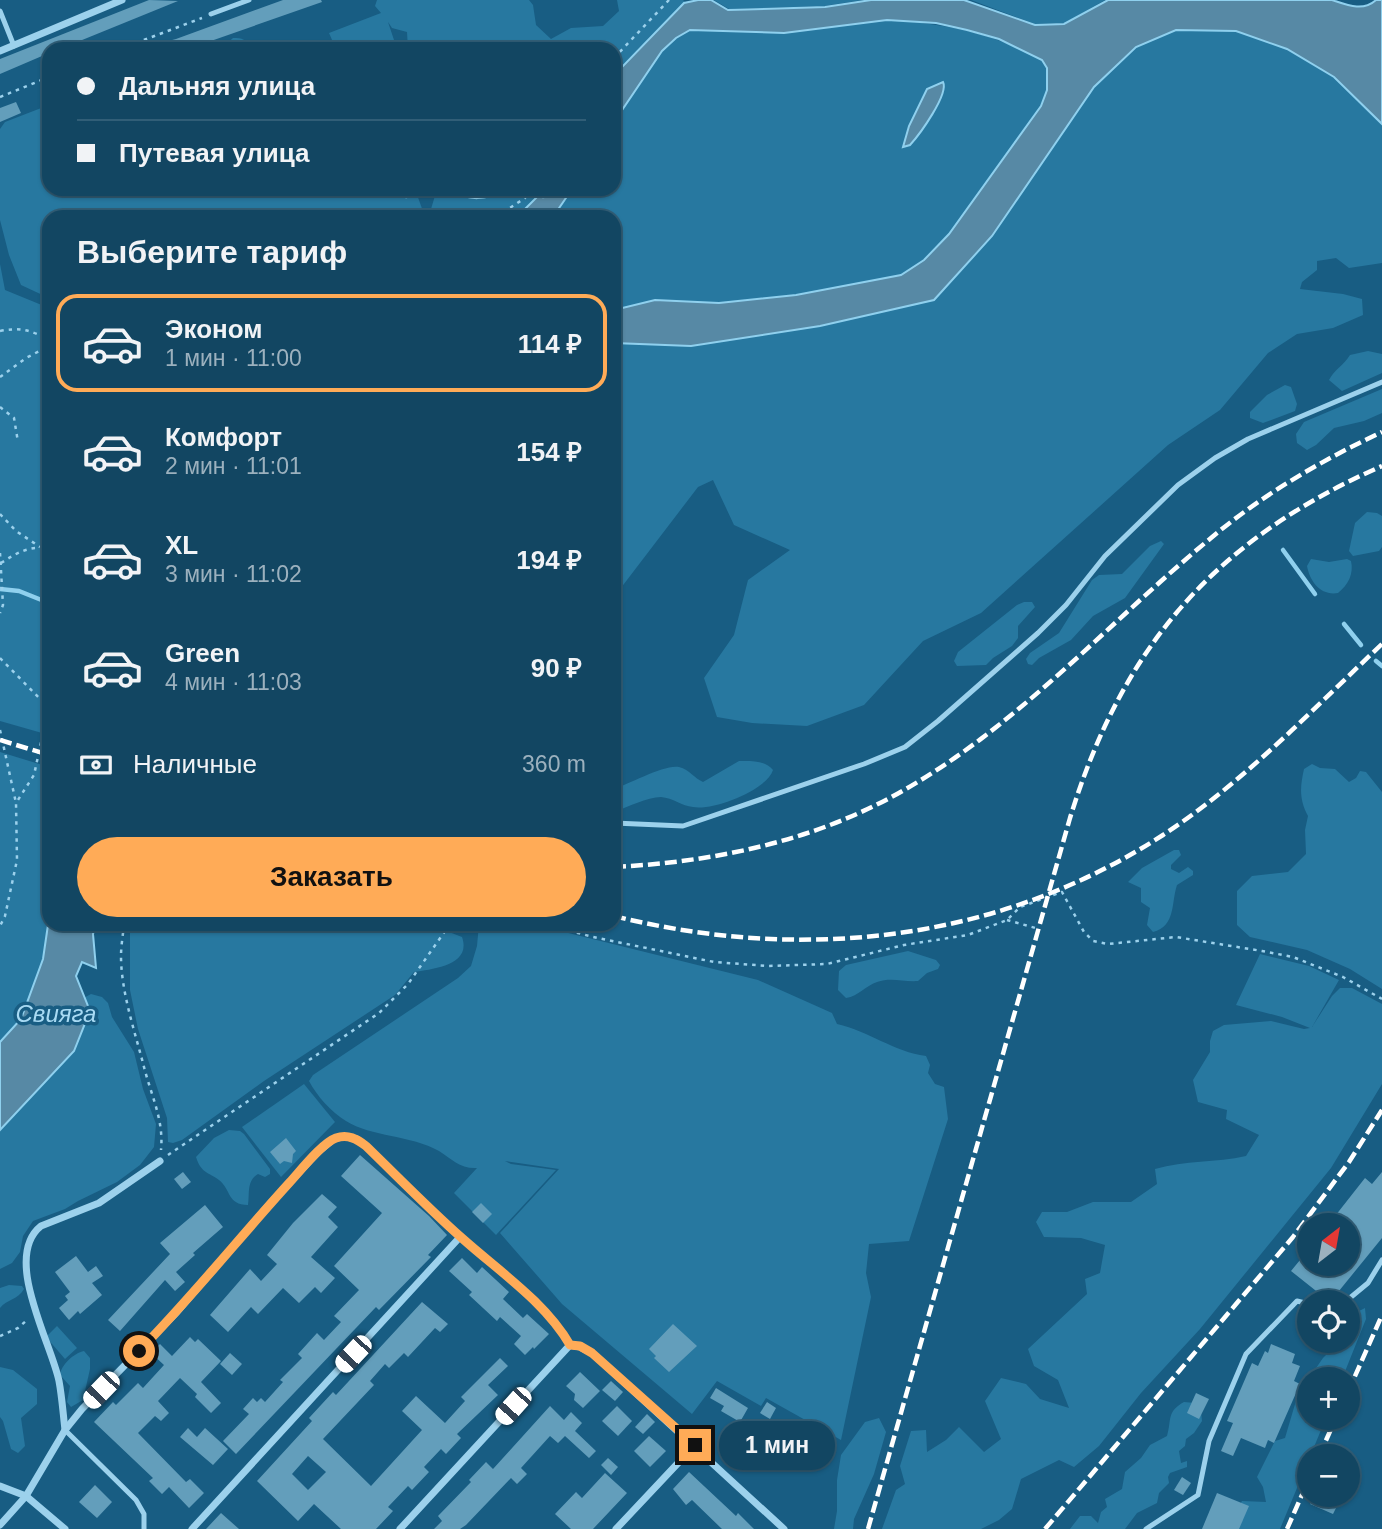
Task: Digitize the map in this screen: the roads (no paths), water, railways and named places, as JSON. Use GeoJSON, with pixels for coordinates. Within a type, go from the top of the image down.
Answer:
{"type":"FeatureCollection","features":[{"type":"Feature","properties":{"kind":"street"},"geometry":{"type":"LineString","coordinates":[[0,51],[122,0]]}},
{"type":"Feature","properties":{"kind":"street"},"geometry":{"type":"LineString","coordinates":[[0,1525],[26,1496],[65,1430],[177,1312],[299,1172],[335,1138],[347,1137],[357,1139],[460,1237],[552,1319],[570,1345],[580,1346],[592,1353],[695,1445],[783,1529]]}},
{"type":"Feature","properties":{"kind":"street"},"geometry":{"type":"LineString","coordinates":[[65,1430],[58,1380],[35,1313],[26,1265],[29,1241],[41,1226],[99,1203],[160,1161]]}},
{"type":"Feature","properties":{"kind":"street"},"geometry":{"type":"LineString","coordinates":[[192,1529],[460,1237]]}},
{"type":"Feature","properties":{"kind":"street"},"geometry":{"type":"LineString","coordinates":[[400,1529],[570,1345]]}},
{"type":"Feature","properties":{"kind":"street"},"geometry":{"type":"LineString","coordinates":[[616,1529],[695,1445]]}},
{"type":"Feature","properties":{"kind":"street"},"geometry":{"type":"LineString","coordinates":[[0,1486],[26,1496],[65,1529]]}},
{"type":"Feature","properties":{"kind":"lane"},"geometry":{"type":"LineString","coordinates":[[211,14],[249,0]]}},
{"type":"Feature","properties":{"kind":"lane"},"geometry":{"type":"LineString","coordinates":[[0,11],[14,46]]}},
{"type":"Feature","properties":{"kind":"lane"},"geometry":{"type":"LineString","coordinates":[[621,822],[683,826],[864,764],[905,747],[1038,633],[1066,605],[1105,556],[1178,485],[1215,458],[1248,439],[1382,382]]}},
{"type":"Feature","properties":{"kind":"lane"},"geometry":{"type":"LineString","coordinates":[[1360,1290],[1368,1283],[1382,1260]]}},
{"type":"Feature","properties":{"kind":"lane"},"geometry":{"type":"LineString","coordinates":[[1146,1529],[1198,1495],[1209,1441],[1246,1354],[1297,1301]]}},
{"type":"Feature","properties":{"kind":"lane"},"geometry":{"type":"LineString","coordinates":[[65,1430],[136,1500],[144,1514],[144,1529]]}},
{"type":"Feature","properties":{"kind":"water"},"geometry":{"type":"Polygon","coordinates":[[[711,0],[728,10],[825,7],[871,0],[964,0],[1035,25],[1064,24],[1108,0],[1332,0],[1360,7],[1382,0],[1382,124],[1334,77],[1287,49],[1236,31],[1176,30],[1136,47],[1094,87],[992,236],[934,300],[820,326],[691,346],[621,343],[621,308],[655,300],[719,303],[796,295],[901,275],[924,260],[949,234],[1041,106],[1047,90],[1047,68],[1042,60],[999,39],[936,23],[887,20],[784,33],[690,30],[662,51],[621,112],[621,68],[684,3],[711,0]]]}},
{"type":"Feature","properties":{"kind":"water"},"geometry":{"type":"Polygon","coordinates":[[[943,82],[942,95],[932,114],[910,145],[903,147],[909,126],[927,89],[943,82]]]}},
{"type":"Feature","properties":{"kind":"water"},"geometry":{"type":"Polygon","coordinates":[[[538,196],[567,196],[558,210],[524,210],[538,196]]]}},
{"type":"Feature","properties":{"kind":"water","name":"Свияга"},"geometry":{"type":"Polygon","coordinates":[[[47,931],[94,931],[96,968],[82,962],[76,976],[90,1011],[74,1051],[0,1130],[0,1042],[21,1019],[43,959],[47,931]]]}},
{"type":"Feature","properties":{"kind":"waterway"},"geometry":{"type":"LineString","coordinates":[[470,196],[484,196]]}},
{"type":"Feature","properties":{"kind":"waterway"},"geometry":{"type":"LineString","coordinates":[[1283,550],[1315,594]]}},
{"type":"Feature","properties":{"kind":"waterway"},"geometry":{"type":"LineString","coordinates":[[0,589],[19,591],[42,600]]}},
{"type":"Feature","properties":{"kind":"waterway"},"geometry":{"type":"LineString","coordinates":[[1344,624],[1361,645]]}},
{"type":"Feature","properties":{"kind":"waterway"},"geometry":{"type":"LineString","coordinates":[[1376,661],[1382,666]]}},
{"type":"Feature","properties":{"kind":"railway"},"geometry":{"type":"LineString","coordinates":[[621,866],[689,860],[764,846],[836,823],[904,790],[987,735],[1063,671],[1173,570],[1251,507],[1293,479],[1382,432]]}},
{"type":"Feature","properties":{"kind":"railway"},"geometry":{"type":"LineString","coordinates":[[868,1529],[1070,818],[1092,756],[1118,700],[1148,650],[1184,604],[1224,564],[1271,527],[1323,495],[1382,466]]}},
{"type":"Feature","properties":{"kind":"railway"},"geometry":{"type":"LineString","coordinates":[[621,917],[685,930],[756,938],[827,939],[898,933],[967,920],[1034,899],[1100,871],[1163,835],[1193,814],[1277,744],[1382,644]]}},
{"type":"Feature","properties":{"kind":"railway"},"geometry":{"type":"LineString","coordinates":[[0,740],[42,753]]}},
{"type":"Feature","properties":{"kind":"railway"},"geometry":{"type":"LineString","coordinates":[[1045,1529],[1293,1237],[1349,1162],[1382,1110]]}},
{"type":"Feature","properties":{"kind":"railway"},"geometry":{"type":"LineString","coordinates":[[1359,1367],[1382,1315]]}},
{"type":"Feature","properties":{"kind":"railway"},"geometry":{"type":"LineString","coordinates":[[1324,1444],[1331,1430]]}},
{"type":"Feature","properties":{"kind":"railway"},"geometry":{"type":"LineString","coordinates":[[1287,1529],[1297,1506]]}}]}
